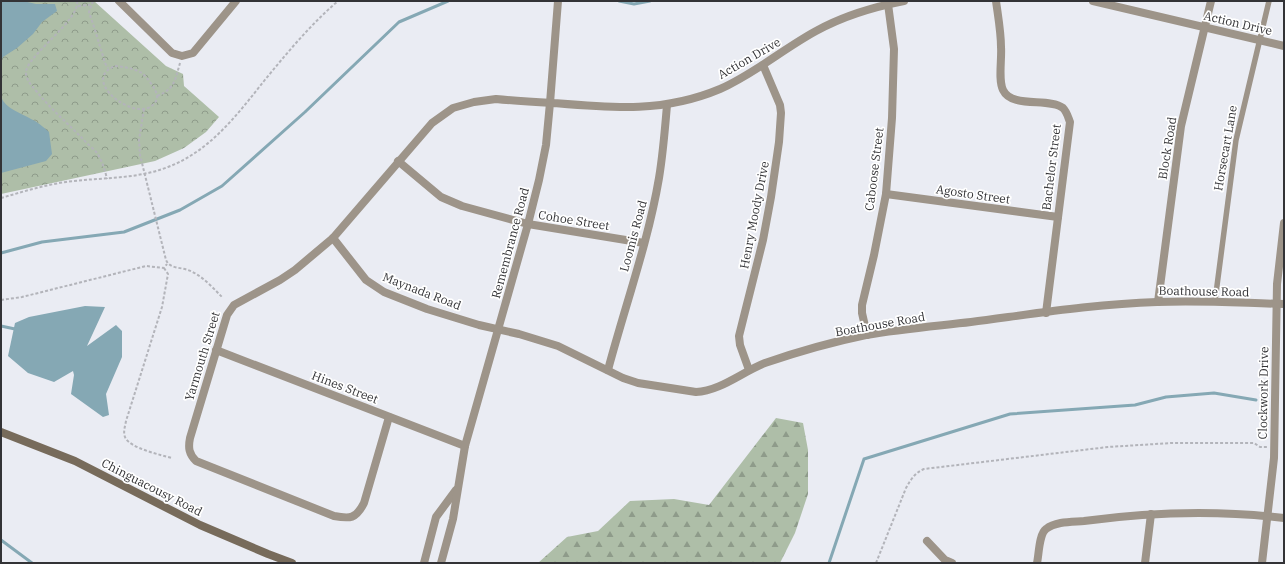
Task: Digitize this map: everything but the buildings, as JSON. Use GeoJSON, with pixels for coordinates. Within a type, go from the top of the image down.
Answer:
{"type":"FeatureCollection","features":[{"type":"Feature","properties":{"kind":"main road","name":"Chinguacousy Road"},"geometry":{"type":"LineString","coordinates":[[1,432],[75,461],[200,525],[292,563]]}},
{"type":"Feature","properties":{"kind":"street"},"geometry":{"type":"LineString","coordinates":[[119,1],[172,53],[182,56],[193,53],[236,1]]}},
{"type":"Feature","properties":{"kind":"street","name":"Remembrance Road"},"geometry":{"type":"LineString","coordinates":[[441,563],[453,519],[457,487],[465,446],[539,180],[546,145],[558,1]]}},
{"type":"Feature","properties":{"kind":"street","name":"Action Drive"},"geometry":{"type":"LineString","coordinates":[[550,103],[620,108],[666,105],[700,96],[719,89],[741,78],[832,23],[854,14],[904,1]]}},
{"type":"Feature","properties":{"kind":"street","name":"Bachelor Street"},"geometry":{"type":"LineString","coordinates":[[996,1],[1001,46],[1001,75],[1003,90],[1008,96],[1015,100],[1056,105],[1063,108],[1068,115],[1070,122],[1046,313]]}},
{"type":"Feature","properties":{"kind":"street","name":"Action Drive"},"geometry":{"type":"LineString","coordinates":[[1093,1],[1284,46]]}},
{"type":"Feature","properties":{"kind":"street","name":"Block Road"},"geometry":{"type":"LineString","coordinates":[[1158,302],[1179,137],[1211,1]]}},
{"type":"Feature","properties":{"kind":"street","name":"Caboose Street"},"geometry":{"type":"LineString","coordinates":[[866,336],[862,305],[886,194],[894,84],[894,49],[888,4]]}},
{"type":"Feature","properties":{"kind":"street","name":"Henry Moody Drive"},"geometry":{"type":"LineString","coordinates":[[749,370],[740,345],[739,336],[763,240],[771,197],[781,123],[780,105],[763,65]]}},
{"type":"Feature","properties":{"kind":"street","name":"Yarmouth Street"},"geometry":{"type":"LineString","coordinates":[[389,417],[364,504],[359,512],[353,517],[345,518],[334,516],[196,461],[189,451],[190,438],[216,350],[229,310],[234,305],[264,290],[285,277],[333,238],[432,123],[453,108],[482,100],[496,99],[550,103]]}},
{"type":"Feature","properties":{"kind":"street","name":"Loomis Road"},"geometry":{"type":"LineString","coordinates":[[608,370],[644,243],[659,178],[663,149],[666,105]]}},
{"type":"Feature","properties":{"kind":"street","name":"Cohoe Street"},"geometry":{"type":"LineString","coordinates":[[398,161],[436,192],[451,202],[462,206],[528,224],[644,243]]}},
{"type":"Feature","properties":{"kind":"street","name":"Agosto Street"},"geometry":{"type":"LineString","coordinates":[[886,194],[1058,217]]}},
{"type":"Feature","properties":{"kind":"street","name":"Clockwork Drive"},"geometry":{"type":"LineString","coordinates":[[1262,563],[1266,516],[1274,458],[1280,304],[1277,284],[1284,223]]}},
{"type":"Feature","properties":{"kind":"street","name":"Maynada Road"},"geometry":{"type":"LineString","coordinates":[[333,238],[366,280],[384,292],[427,309],[479,325],[498,329]]}},
{"type":"Feature","properties":{"kind":"street","name":"Boathouse Road"},"geometry":{"type":"LineString","coordinates":[[498,329],[558,346],[623,378],[638,383],[705,392],[716,388],[749,370],[807,350],[866,336],[1113,305],[1158,302],[1214,301],[1280,304]]}},
{"type":"Feature","properties":{"kind":"street","name":"Hines Street"},"geometry":{"type":"LineString","coordinates":[[216,350],[465,446]]}},
{"type":"Feature","properties":{"kind":"street","name":"Remembrance Road"},"geometry":{"type":"LineString","coordinates":[[424,563],[436,518],[457,487]]}},
{"type":"Feature","properties":{"kind":"street"},"geometry":{"type":"LineString","coordinates":[[1037,563],[1041,536],[1045,529],[1051,526],[1105,518],[1151,514],[1209,513],[1284,518]]}},
{"type":"Feature","properties":{"kind":"street"},"geometry":{"type":"LineString","coordinates":[[1146,563],[1151,514]]}},
{"type":"Feature","properties":{"kind":"street"},"geometry":{"type":"LineString","coordinates":[[927,541],[945,560],[952,563]]}},
{"type":"Feature","properties":{"kind":"lane","name":"Horsecart Lane"},"geometry":{"type":"LineString","coordinates":[[1214,301],[1236,140],[1269,1]]}},
{"type":"Feature","properties":{"kind":"path"},"geometry":{"type":"LineString","coordinates":[[77,1],[78,6],[74,13],[27,67],[25,72],[28,81],[43,99],[96,153],[103,166],[107,179]]}},
{"type":"Feature","properties":{"kind":"path"},"geometry":{"type":"LineString","coordinates":[[93,1],[88,12],[108,68]]}},
{"type":"Feature","properties":{"kind":"path"},"geometry":{"type":"LineString","coordinates":[[1,198],[66,182],[124,178],[168,167],[187,157],[213,140],[232,121],[319,17],[338,1]]}},
{"type":"Feature","properties":{"kind":"path"},"geometry":{"type":"LineString","coordinates":[[78,6],[90,5]]}},
{"type":"Feature","properties":{"kind":"path"},"geometry":{"type":"LineString","coordinates":[[157,96],[166,93],[173,86],[182,56]]}},
{"type":"Feature","properties":{"kind":"path"},"geometry":{"type":"LineString","coordinates":[[115,66],[125,67],[143,74],[154,89],[157,96],[151,107],[144,110],[134,109],[120,103],[111,96],[106,89],[103,80],[104,73],[108,68],[115,66]]}},
{"type":"Feature","properties":{"kind":"path"},"geometry":{"type":"LineString","coordinates":[[144,110],[139,140],[140,155],[167,264]]}},
{"type":"Feature","properties":{"kind":"path"},"geometry":{"type":"LineString","coordinates":[[164,268],[167,264]]}},
{"type":"Feature","properties":{"kind":"path"},"geometry":{"type":"LineString","coordinates":[[167,264],[188,270],[200,277],[223,298]]}},
{"type":"Feature","properties":{"kind":"path"},"geometry":{"type":"LineString","coordinates":[[1,300],[22,297],[146,266],[164,268],[168,274],[162,307],[126,421],[124,432],[125,439],[131,445],[172,458]]}},
{"type":"Feature","properties":{"kind":"path"},"geometry":{"type":"LineString","coordinates":[[876,563],[906,488],[912,478],[924,469],[1132,445],[1172,443],[1254,443],[1260,447],[1274,448]]}},
{"type":"Feature","properties":{"kind":"green space"},"geometry":{"type":"Polygon","coordinates":[[[1,1],[94,1],[166,66],[183,74],[184,86],[219,117],[206,132],[184,148],[155,161],[1,194],[1,1]]]}},
{"type":"Feature","properties":{"kind":"green space"},"geometry":{"type":"Polygon","coordinates":[[[776,418],[803,423],[808,450],[808,494],[795,533],[780,563],[538,563],[567,537],[598,531],[630,501],[674,499],[709,505],[776,418]]]}},
{"type":"Feature","properties":{"kind":"water"},"geometry":{"type":"Polygon","coordinates":[[[1,1],[23,1],[36,4],[55,4],[57,11],[42,22],[33,34],[17,48],[3,57],[1,61],[1,1]]]}},
{"type":"Feature","properties":{"kind":"water"},"geometry":{"type":"Polygon","coordinates":[[[1,97],[10,108],[36,122],[49,132],[52,154],[46,161],[1,173],[1,97]]]}},
{"type":"Feature","properties":{"kind":"water"},"geometry":{"type":"Polygon","coordinates":[[[85,306],[105,307],[87,346],[116,325],[122,331],[122,357],[106,394],[109,415],[103,417],[71,394],[74,375],[73,371],[54,382],[28,373],[8,356],[15,323],[29,317],[85,306]]]}},
{"type":"Feature","properties":{"kind":"waterway"},"geometry":{"type":"LineString","coordinates":[[1,253],[42,242],[124,232],[180,210],[222,186],[305,112],[399,22],[448,1]]}},
{"type":"Feature","properties":{"kind":"waterway"},"geometry":{"type":"LineString","coordinates":[[619,1],[634,4],[650,1]]}},
{"type":"Feature","properties":{"kind":"waterway"},"geometry":{"type":"LineString","coordinates":[[1,326],[15,329]]}},
{"type":"Feature","properties":{"kind":"waterway"},"geometry":{"type":"LineString","coordinates":[[829,563],[864,459],[1010,414],[1135,405],[1166,397],[1214,393],[1256,400]]}},
{"type":"Feature","properties":{"kind":"waterway"},"geometry":{"type":"LineString","coordinates":[[1,540],[32,563]]}}]}
